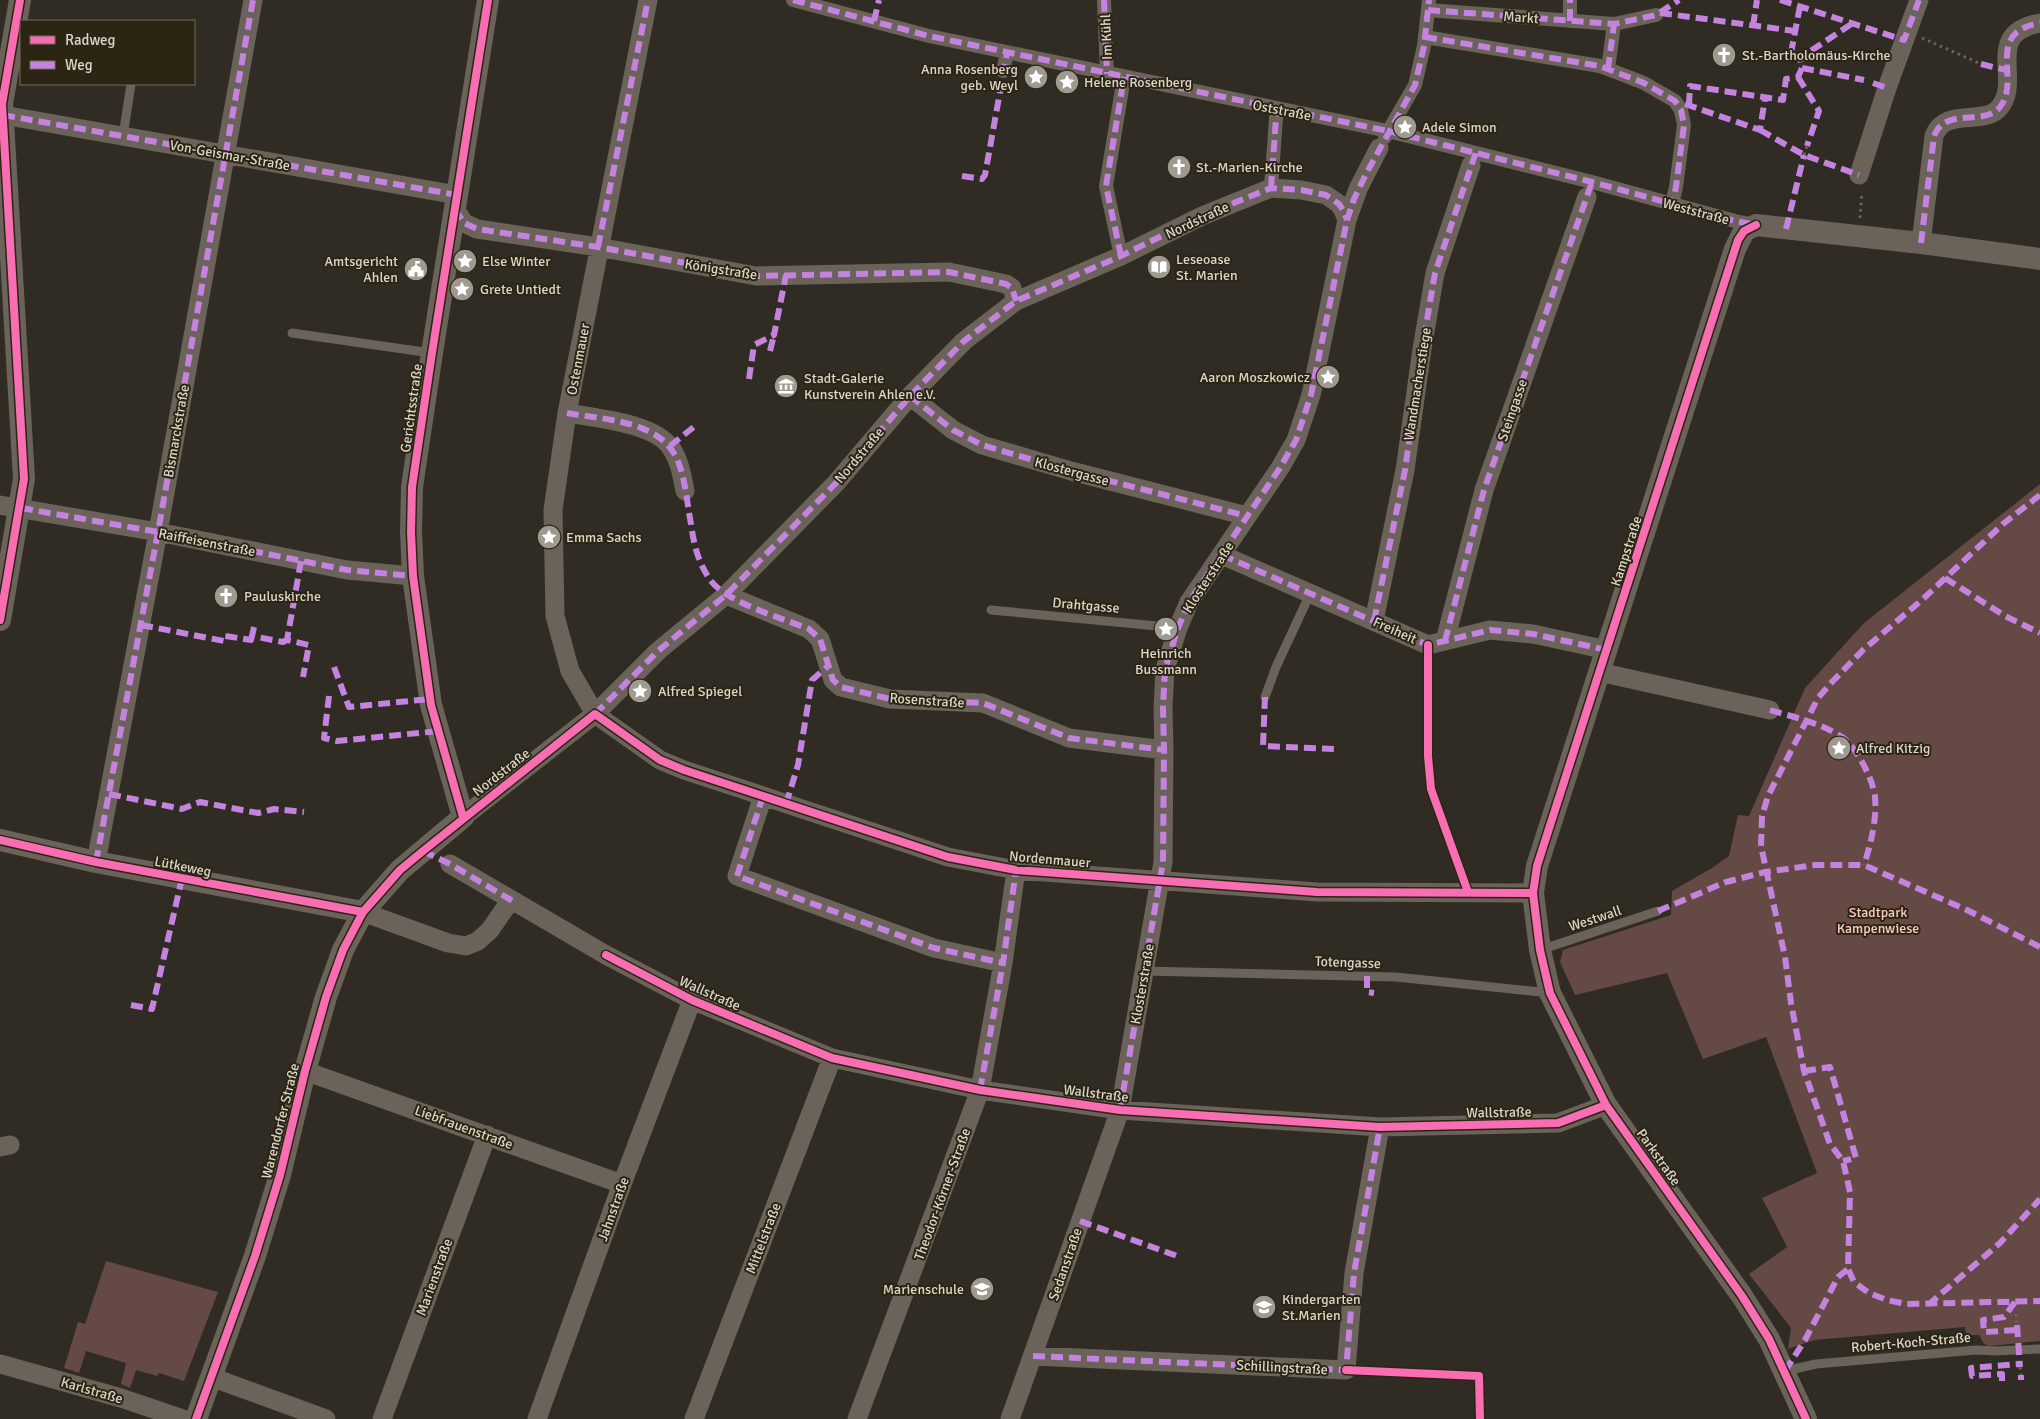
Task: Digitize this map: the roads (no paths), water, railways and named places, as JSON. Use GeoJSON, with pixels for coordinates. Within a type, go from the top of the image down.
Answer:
{"type":"FeatureCollection","features":[{"type":"Feature","properties":{"kind":"street"},"geometry":{"type":"LineString","coordinates":[[0,620],[10,506],[24,479],[3,115],[3,94],[20,0]]}},
{"type":"Feature","properties":{"kind":"street","name":"Bismarckstraße"},"geometry":{"type":"LineString","coordinates":[[96,862],[158,532],[253,0]]}},
{"type":"Feature","properties":{"kind":"street","name":"Gerichtsstraße"},"geometry":{"type":"LineString","coordinates":[[463,817],[431,705],[413,576],[411,532],[412,487],[488,0]]}},
{"type":"Feature","properties":{"kind":"street","name":"Ostenmauer"},"geometry":{"type":"LineString","coordinates":[[595,714],[570,671],[555,616],[552,510],[567,413],[598,247],[648,0]]}},
{"type":"Feature","properties":{"kind":"street","name":"Oststraße"},"geometry":{"type":"LineString","coordinates":[[793,0],[876,15],[929,36],[1124,78],[1388,131]]}},
{"type":"Feature","properties":{"kind":"street","name":"Im Kühl"},"geometry":{"type":"LineString","coordinates":[[1104,0],[1107,74]]}},
{"type":"Feature","properties":{"kind":"street"},"geometry":{"type":"LineString","coordinates":[[1570,0],[1570,21]]}},
{"type":"Feature","properties":{"kind":"street"},"geometry":{"type":"LineString","coordinates":[[1859,175],[1887,88],[1919,0]]}},
{"type":"Feature","properties":{"kind":"street","name":"Markt"},"geometry":{"type":"LineString","coordinates":[[1388,131],[1415,85],[1425,37],[1429,5],[1570,21],[1614,24],[1656,15]]}},
{"type":"Feature","properties":{"kind":"street"},"geometry":{"type":"LineString","coordinates":[[1921,243],[1934,136],[1937,128],[1944,122],[1986,114],[1999,108],[2006,96],[2008,50],[2011,39],[2018,31],[2027,26],[2040,23]]}},
{"type":"Feature","properties":{"kind":"street"},"geometry":{"type":"LineString","coordinates":[[1608,69],[1614,24]]}},
{"type":"Feature","properties":{"kind":"street"},"geometry":{"type":"LineString","coordinates":[[1425,37],[1600,66],[1644,83],[1675,101],[1689,105]]}},
{"type":"Feature","properties":{"kind":"street"},"geometry":{"type":"LineString","coordinates":[[1003,71],[1007,53]]}},
{"type":"Feature","properties":{"kind":"street"},"geometry":{"type":"LineString","coordinates":[[1121,256],[1106,186],[1124,78]]}},
{"type":"Feature","properties":{"kind":"street"},"geometry":{"type":"LineString","coordinates":[[1672,204],[1684,125],[1681,110],[1675,101]]}},
{"type":"Feature","properties":{"kind":"street"},"geometry":{"type":"LineString","coordinates":[[1271,188],[1276,118],[1279,109]]}},
{"type":"Feature","properties":{"kind":"street","name":"Von-Geismar-Straße"},"geometry":{"type":"LineString","coordinates":[[3,115],[225,155],[456,202]]}},
{"type":"Feature","properties":{"kind":"street","name":"Weststraße"},"geometry":{"type":"LineString","coordinates":[[1388,131],[1474,159],[1590,189],[1672,204],[1735,222],[1921,243],[2040,259]]}},
{"type":"Feature","properties":{"kind":"street","name":"Klosterstraße"},"geometry":{"type":"LineString","coordinates":[[1120,1110],[1163,862],[1163,708],[1165,669],[1178,628],[1189,602],[1280,468],[1296,440],[1311,395],[1348,220],[1358,188],[1388,131]]}},
{"type":"Feature","properties":{"kind":"street","name":"Wandmacherstiege"},"geometry":{"type":"LineString","coordinates":[[1374,621],[1404,470],[1435,273],[1474,159]]}},
{"type":"Feature","properties":{"kind":"street","name":"Nordstraße"},"geometry":{"type":"LineString","coordinates":[[422,850],[595,714],[658,651],[726,596],[836,483],[910,396],[964,341],[1016,301],[1121,256],[1202,216],[1271,188],[1301,190],[1326,195],[1339,204],[1348,220]]}},
{"type":"Feature","properties":{"kind":"street","name":"Steingasse"},"geometry":{"type":"LineString","coordinates":[[1445,642],[1484,490],[1590,189]]}},
{"type":"Feature","properties":{"kind":"street","name":"Königstraße"},"geometry":{"type":"LineString","coordinates":[[456,202],[464,223],[477,229],[598,247],[756,276],[949,272],[1006,284],[1012,288],[1016,301]]}},
{"type":"Feature","properties":{"kind":"street","name":"Kampstraße"},"geometry":{"type":"LineString","coordinates":[[1533,893],[1537,866],[1738,240],[1744,230],[1756,225]]}},
{"type":"Feature","properties":{"kind":"street","name":"Klostergasse"},"geometry":{"type":"LineString","coordinates":[[910,396],[953,430],[982,445],[1071,471],[1247,516]]}},
{"type":"Feature","properties":{"kind":"street"},"geometry":{"type":"LineString","coordinates":[[567,413],[624,423],[646,429],[670,446],[679,463],[685,491]]}},
{"type":"Feature","properties":{"kind":"street","name":"Raiffeisenstraße"},"geometry":{"type":"LineString","coordinates":[[10,506],[158,532],[348,570],[413,576]]}},
{"type":"Feature","properties":{"kind":"street","name":"Freiheit"},"geometry":{"type":"LineString","coordinates":[[1222,555],[1428,645],[1490,630],[1533,634],[1607,650]]}},
{"type":"Feature","properties":{"kind":"street","name":"Rosenstraße"},"geometry":{"type":"LineString","coordinates":[[726,596],[809,629],[816,634],[820,639],[833,680],[842,687],[890,699],[983,703],[1069,738],[1164,750]]}},
{"type":"Feature","properties":{"kind":"street"},"geometry":{"type":"LineString","coordinates":[[1600,672],[1770,710]]}},
{"type":"Feature","properties":{"kind":"street","name":"Nordenmauer"},"geometry":{"type":"LineString","coordinates":[[595,714],[660,760],[684,770],[948,858],[1016,870],[1317,892],[1533,893]]}},
{"type":"Feature","properties":{"kind":"street"},"geometry":{"type":"LineString","coordinates":[[764,796],[737,876],[934,948],[1003,963]]}},
{"type":"Feature","properties":{"kind":"street","name":"Lütkeweg"},"geometry":{"type":"LineString","coordinates":[[0,840],[96,862],[363,912]]}},
{"type":"Feature","properties":{"kind":"street","name":"Warendorfer Straße"},"geometry":{"type":"LineString","coordinates":[[196,1419],[241,1298],[273,1198],[305,1071],[326,997],[343,950],[363,912],[400,870],[422,850]]}},
{"type":"Feature","properties":{"kind":"street","name":"Wallstraße"},"geometry":{"type":"LineString","coordinates":[[450,864],[606,955],[692,1000],[832,1058],[980,1090],[1120,1110],[1380,1127],[1558,1123],[1606,1104]]}},
{"type":"Feature","properties":{"kind":"street","name":"Theodor-Körner-Straße"},"geometry":{"type":"LineString","coordinates":[[857,1419],[980,1090],[1003,963],[1016,870]]}},
{"type":"Feature","properties":{"kind":"street","name":"Parkstraße"},"geometry":{"type":"LineString","coordinates":[[1533,893],[1540,950],[1550,993],[1606,1104],[1742,1296],[1769,1339],[1806,1419]]}},
{"type":"Feature","properties":{"kind":"street"},"geometry":{"type":"LineString","coordinates":[[363,912],[448,943],[466,946],[478,941],[490,930],[508,904],[516,903]]}},
{"type":"Feature","properties":{"kind":"street","name":"Jahnstraße"},"geometry":{"type":"LineString","coordinates":[[536,1419],[692,1000]]}},
{"type":"Feature","properties":{"kind":"street","name":"Mittelstraße"},"geometry":{"type":"LineString","coordinates":[[694,1419],[832,1058]]}},
{"type":"Feature","properties":{"kind":"street","name":"Liebfrauenstraße"},"geometry":{"type":"LineString","coordinates":[[305,1071],[622,1184]]}},
{"type":"Feature","properties":{"kind":"street","name":"Sedanstraße"},"geometry":{"type":"LineString","coordinates":[[1010,1419],[1120,1110]]}},
{"type":"Feature","properties":{"kind":"street","name":"Schillingstraße"},"geometry":{"type":"LineString","coordinates":[[1033,1356],[1346,1370],[1354,1272],[1380,1127]]}},
{"type":"Feature","properties":{"kind":"street","name":"Marienstraße"},"geometry":{"type":"LineString","coordinates":[[382,1419],[487,1135]]}},
{"type":"Feature","properties":{"kind":"street","name":"Karlstraße"},"geometry":{"type":"LineString","coordinates":[[0,1364],[121,1398],[183,1419]]}},
{"type":"Feature","properties":{"kind":"street"},"geometry":{"type":"LineString","coordinates":[[211,1377],[326,1419]]}},
{"type":"Feature","properties":{"kind":"lane"},"geometry":{"type":"LineString","coordinates":[[122,136],[131,85]]}},
{"type":"Feature","properties":{"kind":"lane"},"geometry":{"type":"LineString","coordinates":[[292,333],[432,354]]}},
{"type":"Feature","properties":{"kind":"lane"},"geometry":{"type":"LineString","coordinates":[[1265,697],[1276,666],[1310,594]]}},
{"type":"Feature","properties":{"kind":"lane","name":"Drahtgasse"},"geometry":{"type":"LineString","coordinates":[[991,610],[1178,628]]}},
{"type":"Feature","properties":{"kind":"lane","name":"Westwall"},"geometry":{"type":"LineString","coordinates":[[1540,950],[1658,911]]}},
{"type":"Feature","properties":{"kind":"lane","name":"Totengasse"},"geometry":{"type":"LineString","coordinates":[[1144,971],[1396,977],[1550,993]]}},
{"type":"Feature","properties":{"kind":"lane","name":"Robert-Koch-Straße"},"geometry":{"type":"LineString","coordinates":[[1785,1371],[1816,1364],[1976,1350],[1995,1352],[2040,1349]]}},
{"type":"Feature","properties":{"kind":"place","name":"St.-Bartholomäus-Kirche"},"geometry":{"type":"Point","coordinates":[1724,55]}},
{"type":"Feature","properties":{"kind":"place","name":"Anna Rosenberg geb. Weyl"},"geometry":{"type":"Point","coordinates":[1036,77]}},
{"type":"Feature","properties":{"kind":"place","name":"Helene Rosenberg"},"geometry":{"type":"Point","coordinates":[1067,82]}},
{"type":"Feature","properties":{"kind":"place","name":"Adele Simon"},"geometry":{"type":"Point","coordinates":[1405,127]}},
{"type":"Feature","properties":{"kind":"place","name":"St.-Marien-Kirche"},"geometry":{"type":"Point","coordinates":[1179,167]}},
{"type":"Feature","properties":{"kind":"place","name":"Else Winter"},"geometry":{"type":"Point","coordinates":[465,261]}},
{"type":"Feature","properties":{"kind":"place","name":"Leseoase St. Marien"},"geometry":{"type":"Point","coordinates":[1159,267]}},
{"type":"Feature","properties":{"kind":"place","name":"Amtsgericht Ahlen"},"geometry":{"type":"Point","coordinates":[416,269]}},
{"type":"Feature","properties":{"kind":"place","name":"Grete Untiedt"},"geometry":{"type":"Point","coordinates":[462,289]}},
{"type":"Feature","properties":{"kind":"place","name":"Aaron Moszkowicz"},"geometry":{"type":"Point","coordinates":[1328,377]}},
{"type":"Feature","properties":{"kind":"place","name":"Stadt-Galerie Kunstverein Ahlen e.V."},"geometry":{"type":"Point","coordinates":[786,386]}},
{"type":"Feature","properties":{"kind":"place","name":"Emma Sachs"},"geometry":{"type":"Point","coordinates":[549,537]}},
{"type":"Feature","properties":{"kind":"place","name":"Pauluskirche"},"geometry":{"type":"Point","coordinates":[226,596]}},
{"type":"Feature","properties":{"kind":"place","name":"Heinrich Bussmann"},"geometry":{"type":"Point","coordinates":[1166,629]}},
{"type":"Feature","properties":{"kind":"place","name":"Alfred Spiegel"},"geometry":{"type":"Point","coordinates":[640,691]}},
{"type":"Feature","properties":{"kind":"place","name":"Alfred Kitzig"},"geometry":{"type":"Point","coordinates":[1839,748]}},
{"type":"Feature","properties":{"kind":"place","name":"Marienschule"},"geometry":{"type":"Point","coordinates":[982,1289]}},
{"type":"Feature","properties":{"kind":"place","name":"Kindergarten St.Marien"},"geometry":{"type":"Point","coordinates":[1264,1307]}},
{"type":"Feature","properties":{"kind":"park label","name":"Stadtpark Kampenwiese"},"geometry":{"type":"Point","coordinates":[1878,920]}}]}
